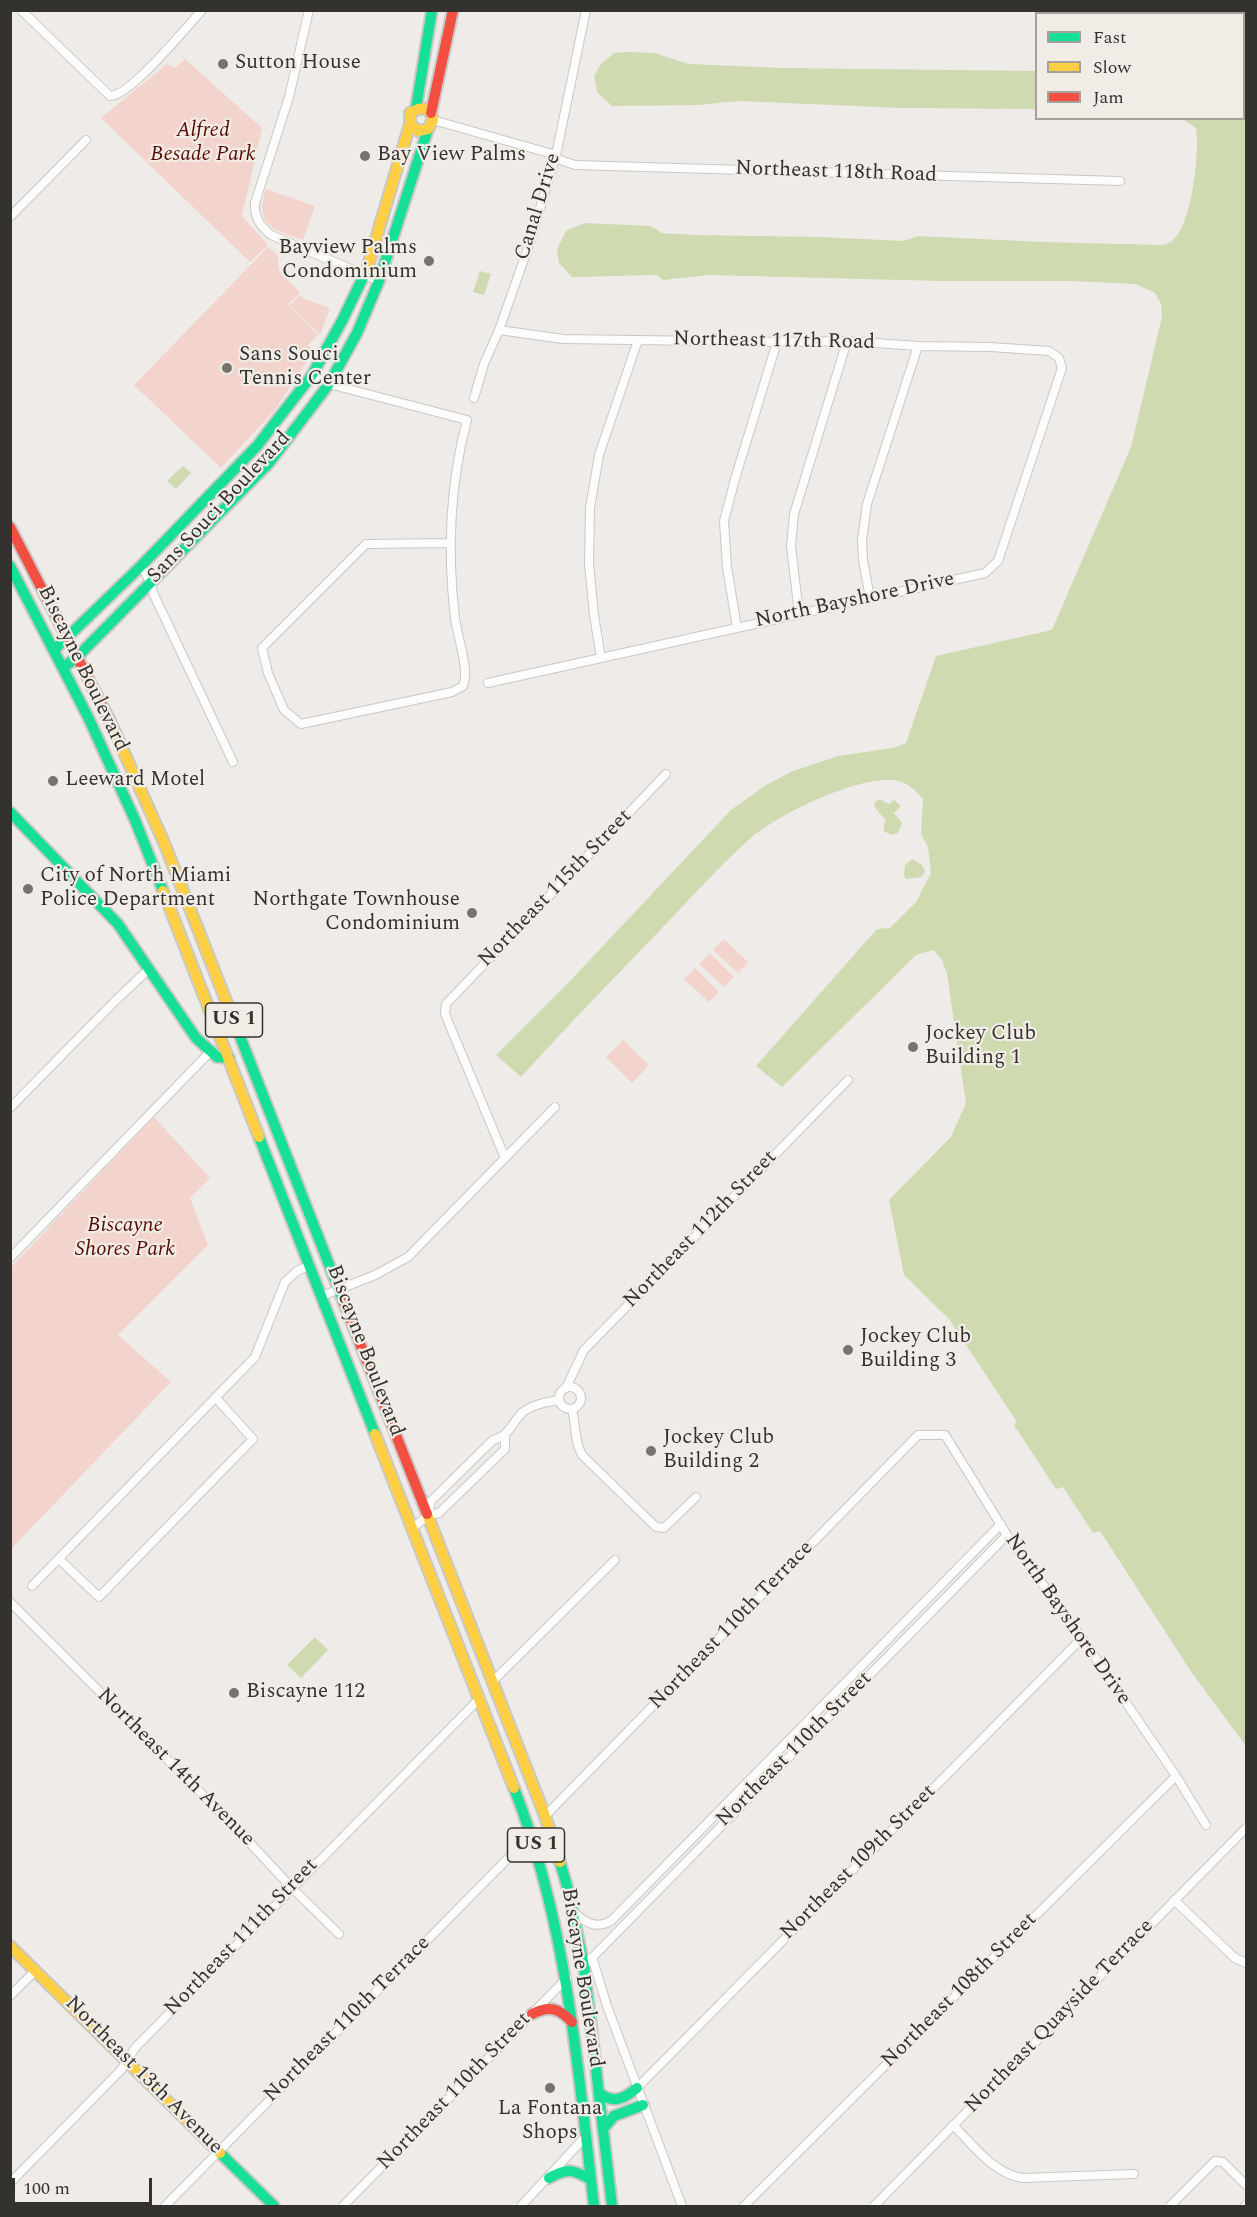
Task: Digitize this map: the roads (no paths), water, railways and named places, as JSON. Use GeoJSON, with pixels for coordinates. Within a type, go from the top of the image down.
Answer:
{"type":"FeatureCollection","features":[{"type":"Feature","properties":{"kind":"main road"},"geometry":{"type":"LineString","coordinates":[[416,108],[426,108],[431,121],[418,131],[410,124],[409,117],[416,108],[432,10]]}},
{"type":"Feature","properties":{"kind":"main road","name":"Sans Souci Boulevard"},"geometry":{"type":"LineString","coordinates":[[63,668],[78,656],[269,463],[329,384],[357,333],[379,281],[431,121],[453,10]]}},
{"type":"Feature","properties":{"kind":"main road","name":"Sans Souci Boulevard"},"geometry":{"type":"LineString","coordinates":[[54,651],[141,566],[257,446],[312,375],[369,265],[410,124]]}},
{"type":"Feature","properties":{"kind":"main road","name":"Biscayne Boulevard"},"geometry":{"type":"LineString","coordinates":[[10,527],[69,638],[121,744],[165,845],[545,1816],[573,1912],[584,1965],[612,2206]]}},
{"type":"Feature","properties":{"kind":"main road","name":"Biscayne Boulevard"},"geometry":{"type":"LineString","coordinates":[[10,566],[16,588],[63,668],[135,820],[532,1834],[553,1904],[567,1978],[594,2206]]}},
{"type":"Feature","properties":{"kind":"main road"},"geometry":{"type":"LineString","coordinates":[[13,819],[112,917],[196,1038],[217,1057],[241,1061],[254,1072]]}},
{"type":"Feature","properties":{"kind":"main road","name":"Northeast 13th Avenue"},"geometry":{"type":"LineString","coordinates":[[10,1946],[274,2206]]}},
{"type":"Feature","properties":{"kind":"main road"},"geometry":{"type":"LineString","coordinates":[[532,2014],[543,2008],[552,2007],[559,2009],[572,2022]]}},
{"type":"Feature","properties":{"kind":"main road"},"geometry":{"type":"LineString","coordinates":[[599,2093],[610,2101],[622,2100],[637,2088]]}},
{"type":"Feature","properties":{"kind":"main road"},"geometry":{"type":"LineString","coordinates":[[603,2129],[614,2116],[643,2105]]}},
{"type":"Feature","properties":{"kind":"main road"},"geometry":{"type":"LineString","coordinates":[[549,2178],[560,2172],[575,2170],[591,2180]]}},
{"type":"Feature","properties":{"kind":"street"},"geometry":{"type":"LineString","coordinates":[[21,10],[110,96],[119,94],[130,86],[202,10]]}},
{"type":"Feature","properties":{"kind":"street"},"geometry":{"type":"LineString","coordinates":[[309,10],[289,97],[254,210],[266,231],[286,243],[379,281]]}},
{"type":"Feature","properties":{"kind":"street","name":"Canal Drive"},"geometry":{"type":"LineString","coordinates":[[474,398],[484,364],[499,330],[529,245],[555,156],[586,10]]}},
{"type":"Feature","properties":{"kind":"street","name":"Northeast 118th Road"},"geometry":{"type":"LineString","coordinates":[[431,121],[555,156],[575,165],[1120,181]]}},
{"type":"Feature","properties":{"kind":"street"},"geometry":{"type":"LineString","coordinates":[[10,217],[86,140]]}},
{"type":"Feature","properties":{"kind":"street","name":"Northeast 117th Road"},"geometry":{"type":"LineString","coordinates":[[499,330],[564,339],[848,342],[1049,351]]}},
{"type":"Feature","properties":{"kind":"street"},"geometry":{"type":"LineString","coordinates":[[601,658],[589,564],[590,508],[599,455],[638,340]]}},
{"type":"Feature","properties":{"kind":"street"},"geometry":{"type":"LineString","coordinates":[[737,628],[727,567],[724,521],[777,342]]}},
{"type":"Feature","properties":{"kind":"street"},"geometry":{"type":"LineString","coordinates":[[799,614],[791,546],[794,514],[848,342]]}},
{"type":"Feature","properties":{"kind":"street"},"geometry":{"type":"LineString","coordinates":[[870,598],[862,540],[867,504],[918,346]]}},
{"type":"Feature","properties":{"kind":"street","name":"North Bayshore Drive"},"geometry":{"type":"LineString","coordinates":[[488,682],[985,573],[998,561],[1062,368],[1059,358],[1049,351]]}},
{"type":"Feature","properties":{"kind":"street"},"geometry":{"type":"LineString","coordinates":[[312,375],[329,384],[467,420],[453,490],[450,543],[455,618],[466,676],[463,686],[452,692],[302,724],[284,710],[268,673],[262,648],[366,544],[450,543]]}},
{"type":"Feature","properties":{"kind":"street"},"geometry":{"type":"LineString","coordinates":[[141,566],[151,583],[154,595],[232,762]]}},
{"type":"Feature","properties":{"kind":"street","name":"Northeast 115th Street"},"geometry":{"type":"LineString","coordinates":[[505,1158],[447,1019],[446,1004],[666,774]]}},
{"type":"Feature","properties":{"kind":"street"},"geometry":{"type":"LineString","coordinates":[[10,1108],[148,970]]}},
{"type":"Feature","properties":{"kind":"street"},"geometry":{"type":"LineString","coordinates":[[10,1258],[210,1052]]}},
{"type":"Feature","properties":{"kind":"street","name":"Northeast 112th Street"},"geometry":{"type":"LineString","coordinates":[[566,1388],[584,1350],[848,1080]]}},
{"type":"Feature","properties":{"kind":"street"},"geometry":{"type":"LineString","coordinates":[[322,1296],[390,1269],[408,1257],[555,1107]]}},
{"type":"Feature","properties":{"kind":"street"},"geometry":{"type":"LineString","coordinates":[[32,1586],[255,1357],[285,1282],[297,1271],[310,1265]]}},
{"type":"Feature","properties":{"kind":"street"},"geometry":{"type":"LineString","coordinates":[[566,1388],[577,1389],[581,1395],[579,1406],[572,1409],[565,1408],[559,1400],[566,1388]]}},
{"type":"Feature","properties":{"kind":"street"},"geometry":{"type":"LineString","coordinates":[[59,1559],[99,1597],[140,1555],[253,1439],[216,1398]]}},
{"type":"Feature","properties":{"kind":"street"},"geometry":{"type":"LineString","coordinates":[[428,1515],[430,1501],[493,1440],[505,1436],[523,1412],[536,1405],[559,1400]]}},
{"type":"Feature","properties":{"kind":"street"},"geometry":{"type":"LineString","coordinates":[[572,1409],[576,1423],[576,1443],[582,1455],[656,1527],[664,1528],[696,1497]]}},
{"type":"Feature","properties":{"kind":"street","name":"North Bayshore Drive"},"geometry":{"type":"LineString","coordinates":[[918,1435],[945,1435],[1007,1535],[1082,1638],[1176,1776],[1206,1825]]}},
{"type":"Feature","properties":{"kind":"street","name":"Northeast 110th Terrace"},"geometry":{"type":"LineString","coordinates":[[545,1816],[918,1435]]}},
{"type":"Feature","properties":{"kind":"street"},"geometry":{"type":"LineString","coordinates":[[413,1528],[428,1515],[439,1513],[505,1449],[505,1436]]}},
{"type":"Feature","properties":{"kind":"street"},"geometry":{"type":"LineString","coordinates":[[476,1456],[486,1467]]}},
{"type":"Feature","properties":{"kind":"street","name":"Northeast 110th Street"},"geometry":{"type":"LineString","coordinates":[[573,1912],[594,1925],[602,1925],[610,1921],[1001,1524]]}},
{"type":"Feature","properties":{"kind":"street","name":"Northeast 110th Street"},"geometry":{"type":"LineString","coordinates":[[584,1965],[1007,1535]]}},
{"type":"Feature","properties":{"kind":"street"},"geometry":{"type":"LineString","coordinates":[[492,1682],[615,1560]]}},
{"type":"Feature","properties":{"kind":"street","name":"Northeast 14th Avenue"},"geometry":{"type":"LineString","coordinates":[[10,1602],[339,1934]]}},
{"type":"Feature","properties":{"kind":"street","name":"Northeast 109th Street"},"geometry":{"type":"LineString","coordinates":[[637,2088],[1082,1638]]}},
{"type":"Feature","properties":{"kind":"street","name":"Northeast 111th Street"},"geometry":{"type":"LineString","coordinates":[[10,2183],[121,2070],[135,2048],[291,1887],[480,1698]]}},
{"type":"Feature","properties":{"kind":"street","name":"Northeast 108th Street"},"geometry":{"type":"LineString","coordinates":[[744,2206],[1176,1776]]}},
{"type":"Feature","properties":{"kind":"street","name":"Northeast Quayside Terrace"},"geometry":{"type":"LineString","coordinates":[[874,2206],[1246,1828]]}},
{"type":"Feature","properties":{"kind":"street","name":"Northeast 110th Terrace"},"geometry":{"type":"LineString","coordinates":[[165,2206],[532,1834]]}},
{"type":"Feature","properties":{"kind":"street"},"geometry":{"type":"LineString","coordinates":[[1174,1900],[1235,1958],[1246,1963]]}},
{"type":"Feature","properties":{"kind":"street"},"geometry":{"type":"LineString","coordinates":[[592,1957],[607,2006],[682,2206]]}},
{"type":"Feature","properties":{"kind":"street"},"geometry":{"type":"LineString","coordinates":[[10,1996],[35,1971]]}},
{"type":"Feature","properties":{"kind":"street","name":"Northeast 110th Street"},"geometry":{"type":"LineString","coordinates":[[343,2206],[567,1978]]}},
{"type":"Feature","properties":{"kind":"street"},"geometry":{"type":"LineString","coordinates":[[953,2125],[986,2158],[1010,2176],[1022,2178],[1134,2174]]}},
{"type":"Feature","properties":{"kind":"street"},"geometry":{"type":"LineString","coordinates":[[521,2206],[586,2136]]}},
{"type":"Feature","properties":{"kind":"street"},"geometry":{"type":"LineString","coordinates":[[1170,2206],[1215,2161],[1223,2162],[1246,2185]]}},
{"type":"Feature","properties":{"kind":"place","name":"Sutton House"},"geometry":{"type":"Point","coordinates":[223,64]}},
{"type":"Feature","properties":{"kind":"place","name":"Bay View Palms"},"geometry":{"type":"Point","coordinates":[365,156]}},
{"type":"Feature","properties":{"kind":"place","name":"Bayview Palms Condominium"},"geometry":{"type":"Point","coordinates":[429,261]}},
{"type":"Feature","properties":{"kind":"place","name":"Sans Souci Tennis Center"},"geometry":{"type":"Point","coordinates":[227,368]}},
{"type":"Feature","properties":{"kind":"place","name":"Leeward Motel"},"geometry":{"type":"Point","coordinates":[53,781]}},
{"type":"Feature","properties":{"kind":"place","name":"City of North Miami Police Department"},"geometry":{"type":"Point","coordinates":[28,889]}},
{"type":"Feature","properties":{"kind":"place","name":"Northgate Townhouse Condominium"},"geometry":{"type":"Point","coordinates":[472,913]}},
{"type":"Feature","properties":{"kind":"place","name":"Jockey Club Building 1"},"geometry":{"type":"Point","coordinates":[913,1047]}},
{"type":"Feature","properties":{"kind":"place","name":"Jockey Club Building 3"},"geometry":{"type":"Point","coordinates":[848,1350]}},
{"type":"Feature","properties":{"kind":"place","name":"Jockey Club Building 2"},"geometry":{"type":"Point","coordinates":[651,1451]}},
{"type":"Feature","properties":{"kind":"place","name":"Biscayne 112"},"geometry":{"type":"Point","coordinates":[234,1693]}},
{"type":"Feature","properties":{"kind":"place","name":"La Fontana Shops"},"geometry":{"type":"Point","coordinates":[550,2088]}},
{"type":"Feature","properties":{"kind":"park label","name":"Alfred Besade Park"},"geometry":{"type":"Point","coordinates":[203,144]}},
{"type":"Feature","properties":{"kind":"park label","name":"Biscayne Shores Park"},"geometry":{"type":"Point","coordinates":[125,1239]}}]}
